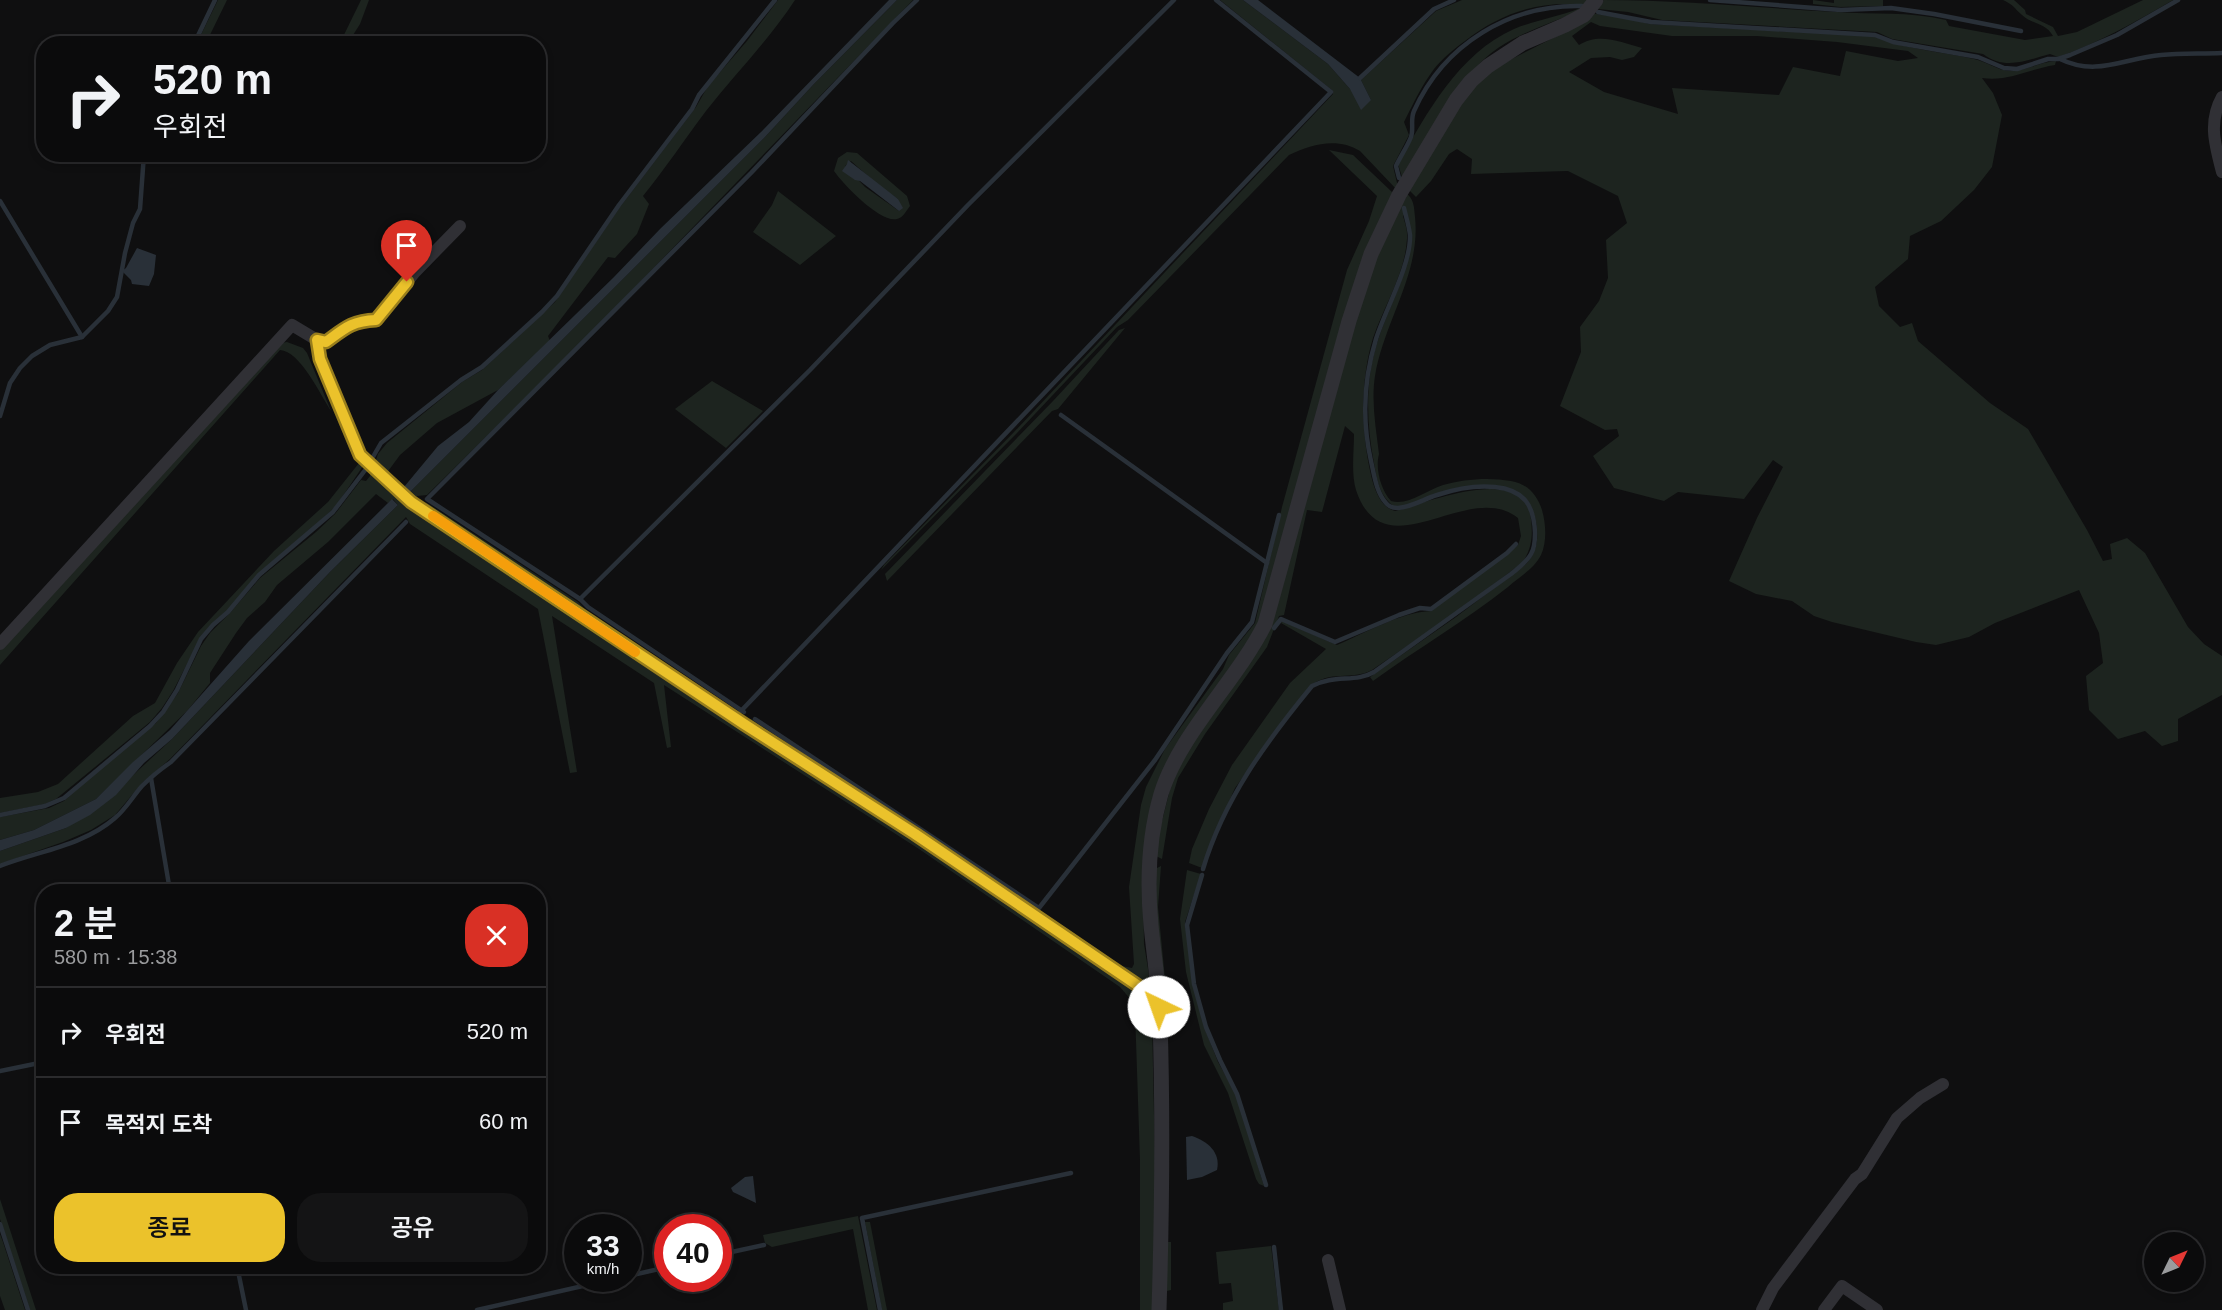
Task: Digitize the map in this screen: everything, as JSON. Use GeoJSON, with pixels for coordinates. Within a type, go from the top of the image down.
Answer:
{"type":"FeatureCollection","features":[{"type":"Feature","properties":{"kind":"street"},"geometry":{"type":"LineString","coordinates":[[1159,1310],[1162,1230],[1160,1019],[1149,892],[1150,859],[1161,794],[1172,766],[1211,706],[1245,660],[1265,624],[1349,321],[1371,254],[1385,221],[1426,148],[1456,100],[1471,81],[1488,66],[1523,43],[1584,15],[1596,0]]}},
{"type":"Feature","properties":{"kind":"street"},"geometry":{"type":"LineString","coordinates":[[2222,96],[2214,114],[2213,135],[2222,172]]}},
{"type":"Feature","properties":{"kind":"street"},"geometry":{"type":"LineString","coordinates":[[0,644],[292,325],[317,340],[326,342],[350,324],[376,320],[415,272],[460,226]]}},
{"type":"Feature","properties":{"kind":"street"},"geometry":{"type":"LineString","coordinates":[[317,340],[320,359],[360,455],[411,502],[744,724],[915,834],[1140,987],[1158,994]]}},
{"type":"Feature","properties":{"kind":"street"},"geometry":{"type":"LineString","coordinates":[[1762,1310],[1773,1288],[1862,1174],[1897,1118],[1920,1098],[1943,1084]]}},
{"type":"Feature","properties":{"kind":"street"},"geometry":{"type":"LineString","coordinates":[[1328,1260],[1340,1310]]}},
{"type":"Feature","properties":{"kind":"street"},"geometry":{"type":"LineString","coordinates":[[1824,1310],[1842,1287],[1877,1310]]}},
{"type":"Feature","properties":{"kind":"shaded area"},"geometry":{"type":"Polygon","coordinates":[[[218,0],[227,0],[209,36],[200,36],[218,0]]]}},
{"type":"Feature","properties":{"kind":"shaded area"},"geometry":{"type":"Polygon","coordinates":[[[361,0],[369,0],[360,24],[352,36],[343,36],[361,0]]]}},
{"type":"Feature","properties":{"kind":"shaded area"},"geometry":{"type":"Polygon","coordinates":[[[778,0],[795,0],[763,43],[706,111],[643,196],[649,204],[637,234],[615,258],[608,257],[548,336],[550,341],[498,390],[437,423],[400,455],[386,474],[375,463],[378,454],[387,443],[462,382],[482,370],[555,302],[620,207],[696,107],[708,86],[747,41],[778,0]]]}},
{"type":"Feature","properties":{"kind":"shaded area"},"geometry":{"type":"Polygon","coordinates":[[[889,0],[897,0],[765,137],[409,493],[404,487],[438,446],[469,422],[498,390],[661,228],[761,132],[889,0]]]}},
{"type":"Feature","properties":{"kind":"shaded area"},"geometry":{"type":"Polygon","coordinates":[[[897,0],[913,0],[580,344],[427,495],[417,496],[414,500],[409,493],[765,137],[897,0]]]}},
{"type":"Feature","properties":{"kind":"shaded area"},"geometry":{"type":"Polygon","coordinates":[[[1220,0],[1243,0],[1328,64],[1350,89],[1371,100],[1361,80],[1436,11],[1462,0],[1589,0],[1586,5],[1537,7],[1507,16],[1479,31],[1441,62],[1434,69],[1404,122],[1409,135],[1393,166],[1397,190],[1360,151],[1343,144],[1315,145],[1289,155],[1128,320],[1117,327],[1017,433],[881,570],[1333,94],[1333,91],[1220,0]]]}},
{"type":"Feature","properties":{"kind":"shaded area"},"geometry":{"type":"Polygon","coordinates":[[[1243,0],[1258,0],[1360,78],[1371,100],[1361,110],[1350,89],[1328,64],[1243,0]]]}},
{"type":"Feature","properties":{"kind":"shaded area"},"geometry":{"type":"Polygon","coordinates":[[[1604,0],[1918,15],[1946,20],[1949,26],[2025,40],[2053,36],[2046,28],[2026,18],[2003,0],[2014,0],[2025,10],[2026,14],[2053,27],[2058,36],[2077,32],[2143,0],[2173,0],[2117,32],[2058,57],[2050,54],[2008,63],[1991,59],[1983,54],[1892,39],[1877,32],[1662,20],[1628,12],[1598,9],[1604,0]]]}},
{"type":"Feature","properties":{"kind":"shaded area"},"geometry":{"type":"Polygon","coordinates":[[[1813,0],[1834,3],[1834,0],[1883,0],[1883,6],[1840,7],[1813,4],[1813,0]]]}},
{"type":"Feature","properties":{"kind":"shaded area"},"geometry":{"type":"Polygon","coordinates":[[[1580,8],[1577,12],[1507,42],[1483,60],[1445,107],[1402,177],[1398,164],[1420,125],[1446,87],[1477,53],[1514,29],[1580,8]]]}},
{"type":"Feature","properties":{"kind":"shaded area"},"geometry":{"type":"Polygon","coordinates":[[[1590,13],[1628,18],[1649,24],[1874,36],[1911,47],[1974,59],[2010,71],[2056,61],[2055,65],[2010,77],[1982,78],[1993,93],[2002,115],[1992,167],[1974,190],[1941,221],[1910,236],[1908,259],[1875,287],[1879,306],[1900,327],[1912,323],[1918,341],[1990,403],[2028,429],[2103,561],[2112,559],[2110,544],[2127,538],[2145,553],[2188,627],[2204,644],[2222,656],[2222,695],[2178,719],[2178,741],[2162,746],[2145,731],[2118,739],[2089,710],[2086,676],[2103,663],[2099,633],[2079,590],[1995,623],[1969,637],[1936,645],[1916,642],[1832,622],[1814,616],[1792,601],[1756,594],[1729,581],[1783,467],[1773,460],[1744,499],[1678,492],[1664,501],[1614,488],[1593,456],[1619,436],[1617,429],[1605,430],[1560,406],[1581,352],[1580,327],[1599,301],[1608,278],[1606,240],[1627,223],[1618,196],[1568,171],[1471,174],[1472,159],[1457,149],[1449,154],[1431,181],[1416,197],[1406,187],[1476,81],[1506,62],[1567,31],[1590,13]],[[1591,22],[1572,36],[1579,45],[1594,39],[1602,39],[1642,48],[1634,57],[1622,60],[1610,57],[1591,58],[1569,72],[1604,92],[1678,114],[1672,88],[1779,95],[1793,67],[1840,76],[1846,51],[1898,61],[1918,58],[1908,51],[1837,42],[1757,36],[1672,36],[1600,26],[1591,22]]]}},
{"type":"Feature","properties":{"kind":"shaded area"},"geometry":{"type":"Polygon","coordinates":[[[1329,150],[1353,155],[1392,192],[1392,197],[1267,605],[1248,645],[1170,760],[1143,879],[1144,944],[1149,975],[1148,980],[1143,983],[748,723],[751,719],[1104,957],[1132,968],[1134,964],[1129,887],[1141,805],[1146,787],[1165,749],[1223,669],[1229,655],[1255,623],[1282,507],[1347,270],[1369,221],[1377,196],[1329,150]]]}},
{"type":"Feature","properties":{"kind":"shaded area"},"geometry":{"type":"Polygon","coordinates":[[[847,152],[857,153],[907,196],[910,206],[904,214],[897,219],[890,219],[862,201],[834,171],[838,158],[847,152]],[[851,161],[845,166],[865,187],[899,211],[898,199],[879,186],[851,161]]]}},
{"type":"Feature","properties":{"kind":"shaded area"},"geometry":{"type":"Polygon","coordinates":[[[848,160],[898,199],[903,208],[899,211],[860,181],[842,171],[848,160]]]}},
{"type":"Feature","properties":{"kind":"shaded area"},"geometry":{"type":"Polygon","coordinates":[[[778,191],[836,236],[800,265],[753,232],[772,205],[778,191]]]}},
{"type":"Feature","properties":{"kind":"shaded area"},"geometry":{"type":"Polygon","coordinates":[[[1405,192],[1412,200],[1414,209],[1413,258],[1386,336],[1374,386],[1374,415],[1379,454],[1378,473],[1382,485],[1391,501],[1397,502],[1459,481],[1494,479],[1517,482],[1531,491],[1540,505],[1545,527],[1543,550],[1534,564],[1508,587],[1373,681],[1370,677],[1456,617],[1526,564],[1534,553],[1537,540],[1533,512],[1526,499],[1515,491],[1501,486],[1470,486],[1454,489],[1395,507],[1385,498],[1380,487],[1369,432],[1369,385],[1378,340],[1407,261],[1409,229],[1405,213],[1403,216],[1407,236],[1402,265],[1373,338],[1364,389],[1365,442],[1374,486],[1385,506],[1395,511],[1449,495],[1472,491],[1493,489],[1511,492],[1524,502],[1531,519],[1530,547],[1522,563],[1454,614],[1372,670],[1357,675],[1325,678],[1309,687],[1235,788],[1202,868],[1189,863],[1192,849],[1209,809],[1232,765],[1290,683],[1326,649],[1281,623],[1282,621],[1337,645],[1395,619],[1431,611],[1518,545],[1521,536],[1518,518],[1498,509],[1476,509],[1406,525],[1386,524],[1369,514],[1354,484],[1354,434],[1345,426],[1322,512],[1307,510],[1284,615],[1279,616],[1267,647],[1205,734],[1178,778],[1172,798],[1162,859],[1156,856],[1159,833],[1175,769],[1246,666],[1369,274],[1405,192]]]}},
{"type":"Feature","properties":{"kind":"shaded area"},"geometry":{"type":"Polygon","coordinates":[[[137,248],[156,255],[154,274],[149,286],[132,284],[122,271],[137,248]]]}},
{"type":"Feature","properties":{"kind":"shaded area"},"geometry":{"type":"Polygon","coordinates":[[[1125,328],[1058,409],[1052,411],[887,581],[885,574],[1119,330],[1125,328]]]}},
{"type":"Feature","properties":{"kind":"shaded area"},"geometry":{"type":"Polygon","coordinates":[[[287,342],[303,348],[307,353],[331,411],[302,365],[287,352],[280,350],[0,665],[0,650],[281,343],[287,342]]]}},
{"type":"Feature","properties":{"kind":"shaded area"},"geometry":{"type":"Polygon","coordinates":[[[712,381],[763,411],[726,448],[675,409],[712,381]]]}},
{"type":"Feature","properties":{"kind":"shaded area"},"geometry":{"type":"Polygon","coordinates":[[[359,463],[363,466],[336,506],[263,570],[228,610],[208,628],[173,691],[150,722],[56,799],[45,804],[0,813],[0,798],[38,792],[58,784],[133,716],[155,703],[177,663],[198,632],[274,551],[328,502],[359,463]]]}},
{"type":"Feature","properties":{"kind":"shaded area"},"geometry":{"type":"Polygon","coordinates":[[[370,470],[912,835],[1136,989],[1143,997],[1152,1019],[1155,1164],[1154,1310],[1140,1310],[1140,1160],[1135,1011],[1132,1001],[1120,987],[919,849],[664,685],[671,747],[667,748],[654,683],[552,616],[577,772],[570,773],[538,609],[410,524],[406,517],[170,759],[143,782],[115,815],[91,830],[63,842],[0,864],[0,851],[66,828],[130,778],[172,739],[330,572],[398,505],[393,499],[388,503],[376,494],[328,542],[277,585],[265,602],[247,618],[236,633],[210,673],[210,683],[187,711],[96,799],[34,830],[0,840],[0,817],[49,808],[64,801],[156,723],[178,693],[201,646],[210,633],[260,578],[335,514],[361,480],[366,481],[370,476],[370,470]]]}},
{"type":"Feature","properties":{"kind":"shaded area"},"geometry":{"type":"Polygon","coordinates":[[[392,499],[398,505],[330,572],[172,739],[144,763],[116,795],[90,815],[66,828],[0,851],[0,840],[34,830],[96,799],[133,762],[170,730],[249,641],[392,499]]]}},
{"type":"Feature","properties":{"kind":"shaded area"},"geometry":{"type":"Polygon","coordinates":[[[427,503],[578,602],[587,611],[744,716],[742,719],[424,506],[427,503]]]}},
{"type":"Feature","properties":{"kind":"shaded area"},"geometry":{"type":"Polygon","coordinates":[[[1161,866],[1158,907],[1170,1030],[1164,1026],[1158,952],[1155,869],[1161,866]]]}},
{"type":"Feature","properties":{"kind":"shaded area"},"geometry":{"type":"Polygon","coordinates":[[[1187,870],[1201,874],[1185,922],[1193,985],[1205,1029],[1218,1062],[1236,1094],[1264,1186],[1256,1179],[1228,1093],[1204,1045],[1186,972],[1180,919],[1187,870]]]}},
{"type":"Feature","properties":{"kind":"shaded area"},"geometry":{"type":"Polygon","coordinates":[[[1192,1136],[1212,1148],[1218,1164],[1217,1170],[1202,1177],[1187,1180],[1186,1137],[1192,1136]]]}},
{"type":"Feature","properties":{"kind":"shaded area"},"geometry":{"type":"Polygon","coordinates":[[[753,1176],[756,1203],[733,1192],[731,1188],[745,1177],[753,1176]]]}},
{"type":"Feature","properties":{"kind":"shaded area"},"geometry":{"type":"Polygon","coordinates":[[[0,1199],[36,1310],[30,1310],[0,1219],[0,1199]]]}},
{"type":"Feature","properties":{"kind":"shaded area"},"geometry":{"type":"Polygon","coordinates":[[[858,1216],[877,1310],[868,1310],[853,1229],[772,1247],[765,1243],[763,1235],[858,1216]]]}},
{"type":"Feature","properties":{"kind":"shaded area"},"geometry":{"type":"Polygon","coordinates":[[[865,1222],[870,1222],[887,1310],[882,1310],[865,1222]]]}},
{"type":"Feature","properties":{"kind":"shaded area"},"geometry":{"type":"Polygon","coordinates":[[[0,1234],[25,1310],[5,1310],[0,1296],[0,1234]]]}},
{"type":"Feature","properties":{"kind":"shaded area"},"geometry":{"type":"Polygon","coordinates":[[[1166,1242],[1171,1242],[1171,1290],[1162,1292],[1166,1242]]]}},
{"type":"Feature","properties":{"kind":"shaded area"},"geometry":{"type":"Polygon","coordinates":[[[1271,1246],[1279,1310],[1223,1310],[1223,1303],[1233,1301],[1231,1283],[1219,1284],[1216,1252],[1271,1246]]]}},
{"type":"Feature","properties":{"kind":"waterway"},"geometry":{"type":"LineString","coordinates":[[198,36],[215,0]]}},
{"type":"Feature","properties":{"kind":"waterway"},"geometry":{"type":"LineString","coordinates":[[0,815],[45,806],[64,798],[150,726],[163,712],[177,690],[201,639],[228,612],[259,575],[333,512],[366,469],[381,443],[461,380],[482,367],[557,296],[619,205],[692,109],[699,95],[775,0]]}},
{"type":"Feature","properties":{"kind":"waterway"},"geometry":{"type":"LineString","coordinates":[[917,0],[751,173],[427,499],[580,599],[810,370],[968,205],[1174,0]]}},
{"type":"Feature","properties":{"kind":"waterway"},"geometry":{"type":"LineString","coordinates":[[741,711],[1331,92],[1216,0]]}},
{"type":"Feature","properties":{"kind":"waterway"},"geometry":{"type":"LineString","coordinates":[[1360,78],[1434,9],[1454,0]]}},
{"type":"Feature","properties":{"kind":"waterway"},"geometry":{"type":"LineString","coordinates":[[1710,0],[1841,10],[1891,8],[2021,31]]}},
{"type":"Feature","properties":{"kind":"waterway"},"geometry":{"type":"LineString","coordinates":[[1598,12],[1651,22],[1875,35],[1893,42],[1978,57],[2004,68],[2017,69],[2070,55],[2117,35],[2178,0]]}},
{"type":"Feature","properties":{"kind":"waterway"},"geometry":{"type":"LineString","coordinates":[[1399,178],[1396,166],[1411,137],[1414,111],[1427,87],[1461,48],[1482,33],[1530,12],[1555,7],[1582,6]]}},
{"type":"Feature","properties":{"kind":"waterway"},"geometry":{"type":"LineString","coordinates":[[2060,59],[2073,64],[2098,66],[2161,55],[2222,53]]}},
{"type":"Feature","properties":{"kind":"waterway"},"geometry":{"type":"LineString","coordinates":[[0,416],[10,383],[20,368],[32,356],[50,345],[82,337],[108,311],[117,297],[125,253],[133,223],[140,209],[143,162]]}},
{"type":"Feature","properties":{"kind":"waterway"},"geometry":{"type":"LineString","coordinates":[[0,201],[82,337]]}},
{"type":"Feature","properties":{"kind":"waterway"},"geometry":{"type":"LineString","coordinates":[[1203,869],[1222,819],[1248,772],[1312,686],[1320,682],[1360,677],[1374,672],[1511,574],[1527,560],[1533,549],[1535,533],[1530,507],[1520,495],[1513,492],[1495,487],[1466,488],[1398,508],[1387,504],[1378,488],[1366,431],[1367,384],[1376,339],[1402,273],[1409,247],[1410,235],[1404,208]]}},
{"type":"Feature","properties":{"kind":"waterway"},"geometry":{"type":"LineString","coordinates":[[1061,415],[1267,563]]}},
{"type":"Feature","properties":{"kind":"waterway"},"geometry":{"type":"LineString","coordinates":[[755,719],[1039,908],[1155,760],[1227,653],[1252,622],[1279,515]]}},
{"type":"Feature","properties":{"kind":"waterway"},"geometry":{"type":"LineString","coordinates":[[0,866],[75,842],[115,818],[142,786],[171,762],[406,522]]}},
{"type":"Feature","properties":{"kind":"waterway"},"geometry":{"type":"LineString","coordinates":[[1274,628],[1281,619],[1335,642],[1399,615],[1420,608],[1431,609],[1516,544]]}},
{"type":"Feature","properties":{"kind":"waterway"},"geometry":{"type":"LineString","coordinates":[[580,599],[588,607],[744,712]]}},
{"type":"Feature","properties":{"kind":"waterway"},"geometry":{"type":"LineString","coordinates":[[151,778],[169,884]]}},
{"type":"Feature","properties":{"kind":"waterway"},"geometry":{"type":"LineString","coordinates":[[1202,875],[1187,925],[1194,984],[1206,1027],[1237,1094],[1266,1185]]}},
{"type":"Feature","properties":{"kind":"waterway"},"geometry":{"type":"LineString","coordinates":[[0,1071],[36,1064]]}},
{"type":"Feature","properties":{"kind":"waterway"},"geometry":{"type":"LineString","coordinates":[[880,1310],[862,1218],[1071,1173]]}},
{"type":"Feature","properties":{"kind":"waterway"},"geometry":{"type":"LineString","coordinates":[[0,1224],[28,1310]]}},
{"type":"Feature","properties":{"kind":"waterway"},"geometry":{"type":"LineString","coordinates":[[732,1252],[764,1245]]}},
{"type":"Feature","properties":{"kind":"waterway"},"geometry":{"type":"LineString","coordinates":[[1274,1247],[1281,1310]]}},
{"type":"Feature","properties":{"kind":"waterway"},"geometry":{"type":"LineString","coordinates":[[642,1273],[654,1270]]}},
{"type":"Feature","properties":{"kind":"waterway"},"geometry":{"type":"LineString","coordinates":[[239,1274],[246,1310]]}},
{"type":"Feature","properties":{"kind":"waterway"},"geometry":{"type":"LineString","coordinates":[[477,1310],[564,1290]]}},
{"type":"Feature","properties":{"kind":"slow traffic"},"geometry":{"type":"LineString","coordinates":[[433,516],[635,652]]}},
{"type":"Feature","properties":{"kind":"route"},"geometry":{"type":"LineString","coordinates":[[407,282],[376,320],[350,324],[326,342],[317,340],[320,359],[360,455],[411,502],[744,724],[915,834],[1140,987],[1158,994],[1159,1007]]}}]}
